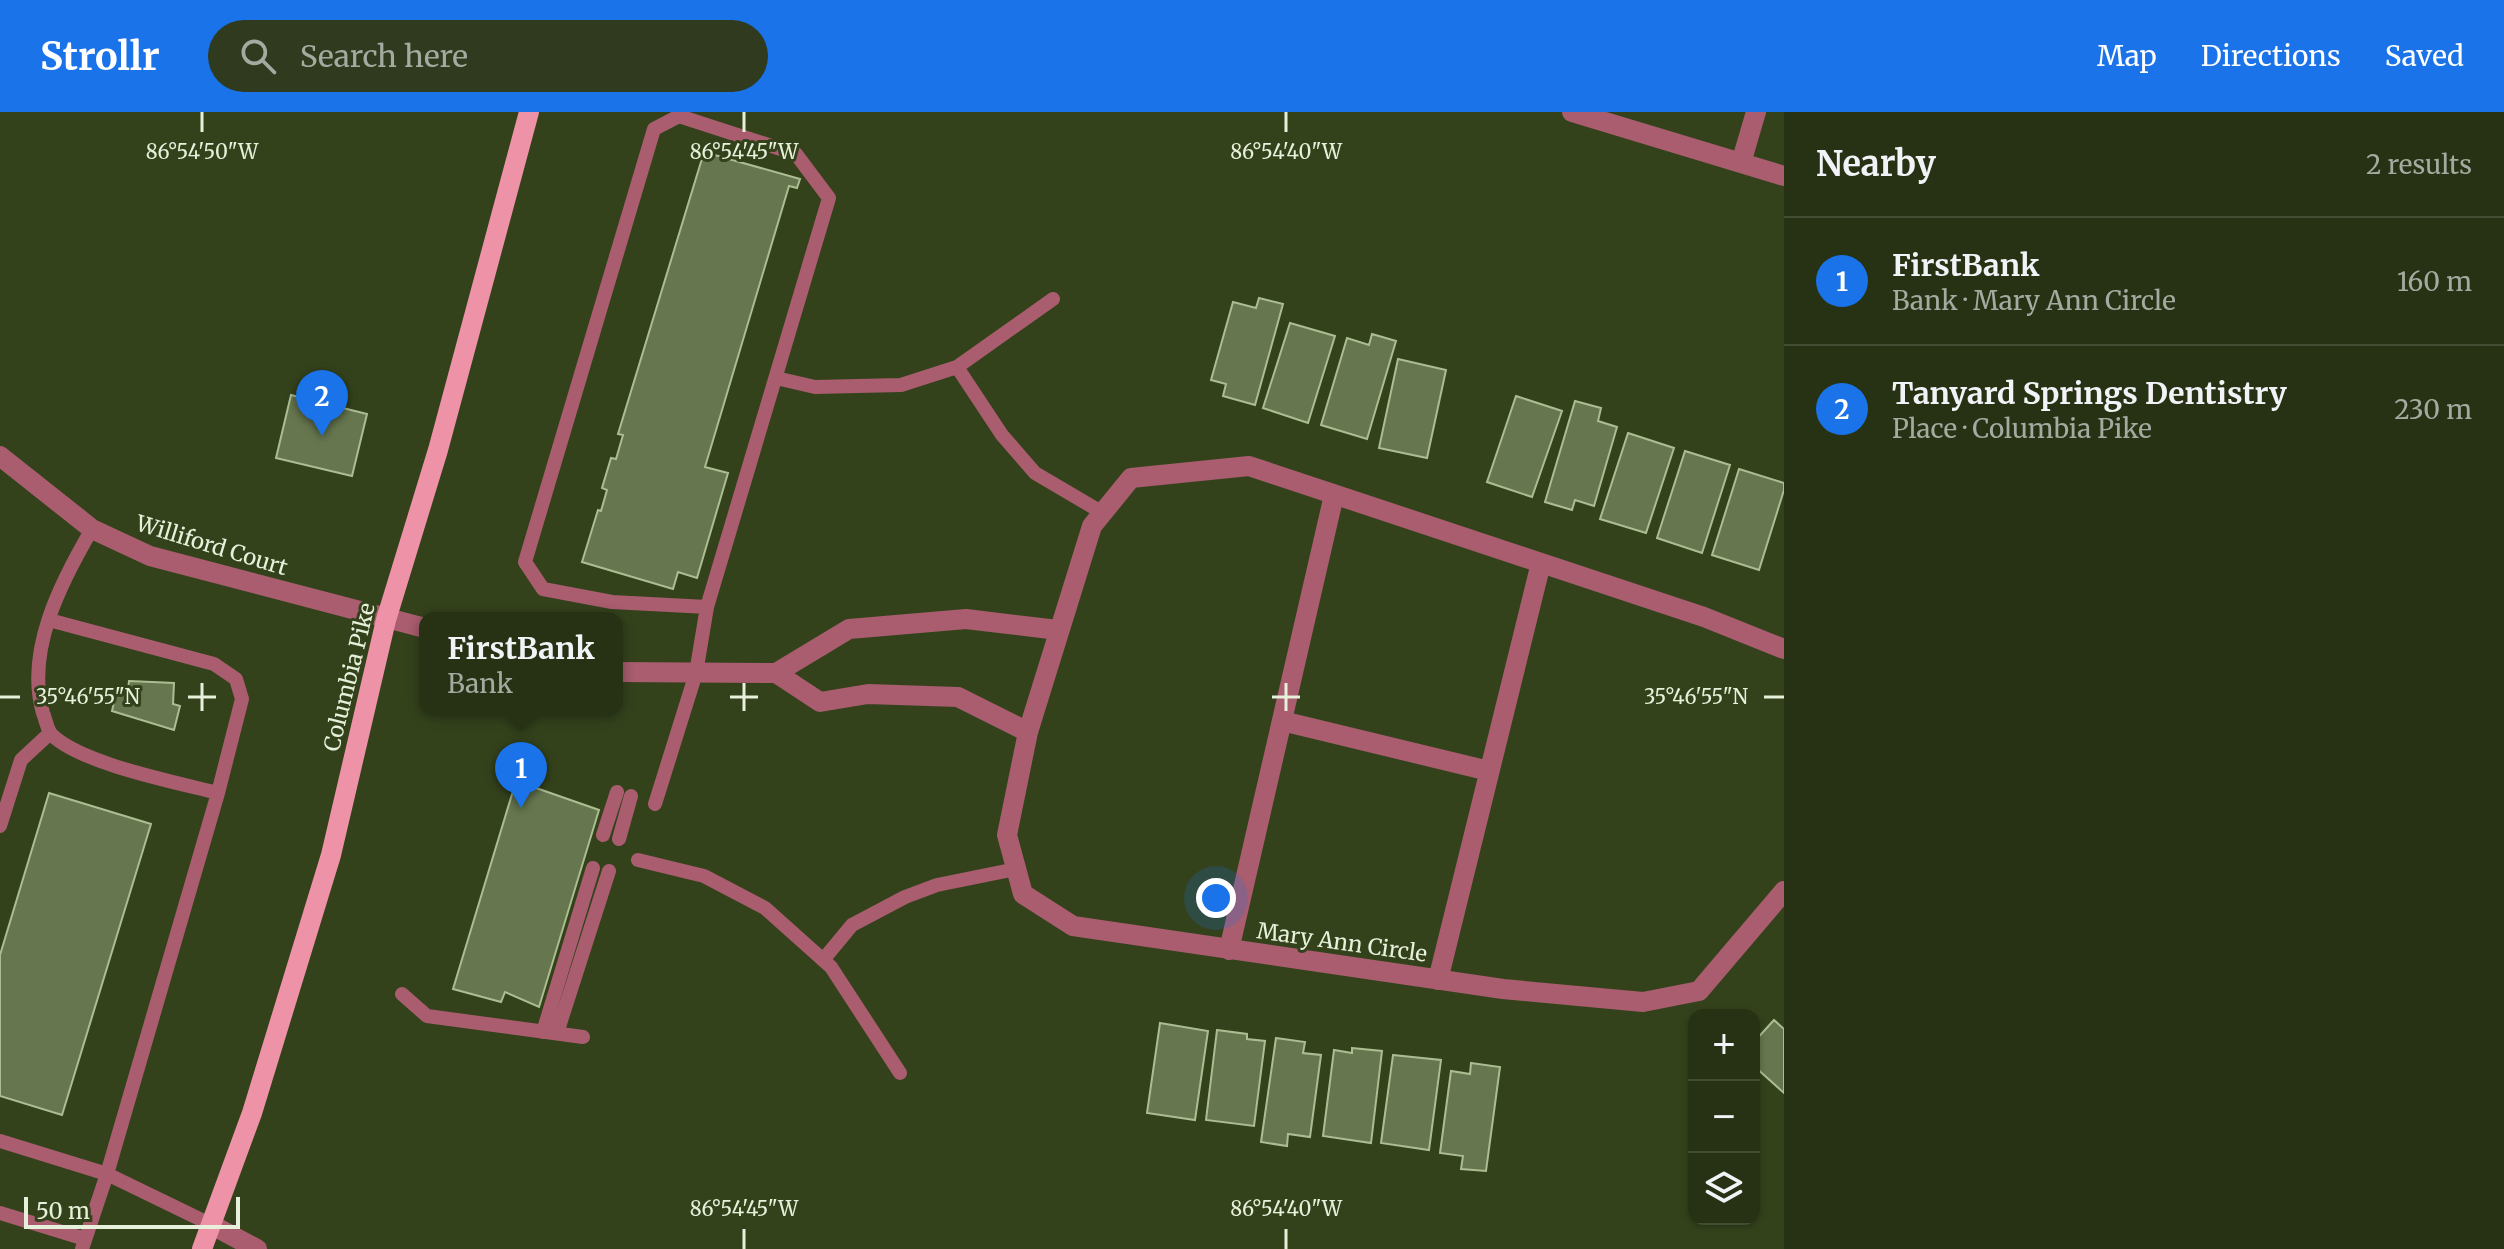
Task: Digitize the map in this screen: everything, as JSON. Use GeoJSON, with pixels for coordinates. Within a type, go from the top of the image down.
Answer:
{"type":"FeatureCollection","features":[{"type":"Feature","properties":{"kind":"main road","name":"Columbia Pike"},"geometry":{"type":"LineString","coordinates":[[202,1249],[252,1113],[331,855],[386,620],[438,450],[529,112]]}},
{"type":"Feature","properties":{"kind":"street"},"geometry":{"type":"LineString","coordinates":[[1572,112],[1784,176]]}},
{"type":"Feature","properties":{"kind":"street"},"geometry":{"type":"LineString","coordinates":[[1741,163],[1756,112]]}},
{"type":"Feature","properties":{"kind":"street","name":"Williford Court"},"geometry":{"type":"LineString","coordinates":[[0,456],[92,529],[150,556],[386,620]]}},
{"type":"Feature","properties":{"kind":"street","name":"Mary Ann Circle"},"geometry":{"type":"LineString","coordinates":[[1784,649],[1704,617],[1249,466],[1131,478],[1092,526],[1028,732],[1007,835],[1023,894],[1073,926],[1503,989],[1643,1002],[1699,991],[1784,891]]}},
{"type":"Feature","properties":{"kind":"street"},"geometry":{"type":"LineString","coordinates":[[1229,950],[1334,495]]}},
{"type":"Feature","properties":{"kind":"street"},"geometry":{"type":"LineString","coordinates":[[1438,980],[1541,563]]}},
{"type":"Feature","properties":{"kind":"street"},"geometry":{"type":"LineString","coordinates":[[623,672],[776,673],[849,629],[966,619],[1058,630]]}},
{"type":"Feature","properties":{"kind":"street"},"geometry":{"type":"LineString","coordinates":[[386,620],[419,627]]}},
{"type":"Feature","properties":{"kind":"street"},"geometry":{"type":"LineString","coordinates":[[776,673],[820,702],[868,694],[958,697],[1028,732]]}},
{"type":"Feature","properties":{"kind":"street"},"geometry":{"type":"LineString","coordinates":[[1282,721],[1489,771]]}},
{"type":"Feature","properties":{"kind":"street"},"geometry":{"type":"LineString","coordinates":[[210,1224],[257,1249]]}},
{"type":"Feature","properties":{"kind":"lane"},"geometry":{"type":"LineString","coordinates":[[655,804],[696,673],[707,607],[829,198],[796,154],[679,116],[654,129],[525,562],[543,589],[612,602],[707,607]]}},
{"type":"Feature","properties":{"kind":"lane"},"geometry":{"type":"LineString","coordinates":[[776,378],[815,387],[901,385],[957,367],[1053,299]]}},
{"type":"Feature","properties":{"kind":"lane"},"geometry":{"type":"LineString","coordinates":[[957,367],[1002,435],[1035,473],[1103,513]]}},
{"type":"Feature","properties":{"kind":"lane"},"geometry":{"type":"LineString","coordinates":[[92,529],[73,561],[39,654],[38,695],[49,734],[80,755],[218,793]]}},
{"type":"Feature","properties":{"kind":"lane"},"geometry":{"type":"LineString","coordinates":[[0,1213],[83,1244],[107,1174],[218,793],[242,699],[236,679],[214,664],[49,620]]}},
{"type":"Feature","properties":{"kind":"lane"},"geometry":{"type":"LineString","coordinates":[[0,826],[21,760],[49,734]]}},
{"type":"Feature","properties":{"kind":"lane"},"geometry":{"type":"LineString","coordinates":[[603,835],[624,794],[619,839]]}},
{"type":"Feature","properties":{"kind":"lane"},"geometry":{"type":"LineString","coordinates":[[638,860],[704,876],[765,908],[831,967],[900,1073]]}},
{"type":"Feature","properties":{"kind":"lane"},"geometry":{"type":"LineString","coordinates":[[550,1032],[593,868]]}},
{"type":"Feature","properties":{"kind":"lane"},"geometry":{"type":"LineString","coordinates":[[823,960],[852,925],[905,897],[937,885],[1016,869]]}},
{"type":"Feature","properties":{"kind":"lane"},"geometry":{"type":"LineString","coordinates":[[550,1032],[609,871]]}},
{"type":"Feature","properties":{"kind":"lane"},"geometry":{"type":"LineString","coordinates":[[402,994],[427,1016],[583,1037]]}},
{"type":"Feature","properties":{"kind":"lane"},"geometry":{"type":"LineString","coordinates":[[0,1141],[107,1174],[210,1224]]}},
{"type":"Feature","properties":{"kind":"building"},"geometry":{"type":"Polygon","coordinates":[[[704,152],[800,179],[797,188],[789,186],[705,467],[728,473],[697,578],[678,572],[673,589],[582,562],[598,510],[601,511],[607,490],[602,488],[611,458],[616,459],[623,435],[618,434],[704,152]]]}},
{"type":"Feature","properties":{"kind":"building"},"geometry":{"type":"Polygon","coordinates":[[[1259,298],[1283,304],[1255,405],[1223,396],[1226,384],[1211,380],[1233,302],[1256,308],[1259,298]]]}},
{"type":"Feature","properties":{"kind":"building"},"geometry":{"type":"Polygon","coordinates":[[[1290,323],[1335,336],[1308,423],[1263,408],[1290,323]]]}},
{"type":"Feature","properties":{"kind":"building"},"geometry":{"type":"Polygon","coordinates":[[[1372,334],[1396,341],[1367,439],[1321,425],[1347,338],[1369,345],[1372,334]]]}},
{"type":"Feature","properties":{"kind":"building"},"geometry":{"type":"Polygon","coordinates":[[[1398,359],[1446,370],[1427,458],[1379,448],[1398,359]]]}},
{"type":"Feature","properties":{"kind":"building"},"geometry":{"type":"Polygon","coordinates":[[[291,395],[367,414],[352,476],[276,458],[291,395]]]}},
{"type":"Feature","properties":{"kind":"building"},"geometry":{"type":"Polygon","coordinates":[[[1516,396],[1562,411],[1532,497],[1487,482],[1516,396]]]}},
{"type":"Feature","properties":{"kind":"building"},"geometry":{"type":"Polygon","coordinates":[[[1575,401],[1601,408],[1598,421],[1617,427],[1594,506],[1575,500],[1572,510],[1545,502],[1575,401]]]}},
{"type":"Feature","properties":{"kind":"building"},"geometry":{"type":"Polygon","coordinates":[[[1628,433],[1674,448],[1646,533],[1600,519],[1628,433]]]}},
{"type":"Feature","properties":{"kind":"building"},"geometry":{"type":"Polygon","coordinates":[[[1685,451],[1730,465],[1702,553],[1657,538],[1685,451]]]}},
{"type":"Feature","properties":{"kind":"building"},"geometry":{"type":"Polygon","coordinates":[[[1739,469],[1784,483],[1759,570],[1712,555],[1739,469]]]}},
{"type":"Feature","properties":{"kind":"building"},"geometry":{"type":"Polygon","coordinates":[[[129,681],[174,683],[173,704],[180,706],[174,730],[112,711],[117,688],[128,690],[129,681]]]}},
{"type":"Feature","properties":{"kind":"building"},"geometry":{"type":"Polygon","coordinates":[[[516,781],[599,810],[539,1007],[505,992],[501,1002],[453,989],[516,781]]]}},
{"type":"Feature","properties":{"kind":"building"},"geometry":{"type":"Polygon","coordinates":[[[49,793],[151,824],[62,1115],[0,1096],[0,955],[49,793]]]}},
{"type":"Feature","properties":{"kind":"building"},"geometry":{"type":"Polygon","coordinates":[[[1774,1020],[1784,1029],[1784,1093],[1760,1071],[1760,1035],[1774,1020]]]}},
{"type":"Feature","properties":{"kind":"building"},"geometry":{"type":"Polygon","coordinates":[[[1160,1023],[1208,1031],[1195,1120],[1147,1113],[1160,1023]]]}},
{"type":"Feature","properties":{"kind":"building"},"geometry":{"type":"Polygon","coordinates":[[[1217,1030],[1247,1034],[1247,1039],[1265,1041],[1254,1126],[1206,1120],[1217,1030]]]}},
{"type":"Feature","properties":{"kind":"building"},"geometry":{"type":"Polygon","coordinates":[[[1276,1038],[1305,1042],[1303,1053],[1321,1055],[1310,1137],[1288,1134],[1287,1146],[1261,1142],[1276,1038]]]}},
{"type":"Feature","properties":{"kind":"building"},"geometry":{"type":"Polygon","coordinates":[[[1352,1048],[1382,1051],[1371,1143],[1323,1136],[1334,1050],[1352,1053],[1352,1048]]]}},
{"type":"Feature","properties":{"kind":"building"},"geometry":{"type":"Polygon","coordinates":[[[1393,1055],[1441,1060],[1429,1150],[1381,1143],[1393,1055]]]}},
{"type":"Feature","properties":{"kind":"building"},"geometry":{"type":"Polygon","coordinates":[[[1471,1063],[1500,1067],[1486,1171],[1461,1169],[1463,1156],[1440,1153],[1451,1071],[1470,1074],[1471,1063]]]}},
{"type":"Feature","properties":{"kind":"place","name":"Tanyard Springs Dentistry"},"geometry":{"type":"Point","coordinates":[322,436]}},
{"type":"Feature","properties":{"kind":"place","name":"FirstBank"},"geometry":{"type":"Point","coordinates":[521,808]}}]}
